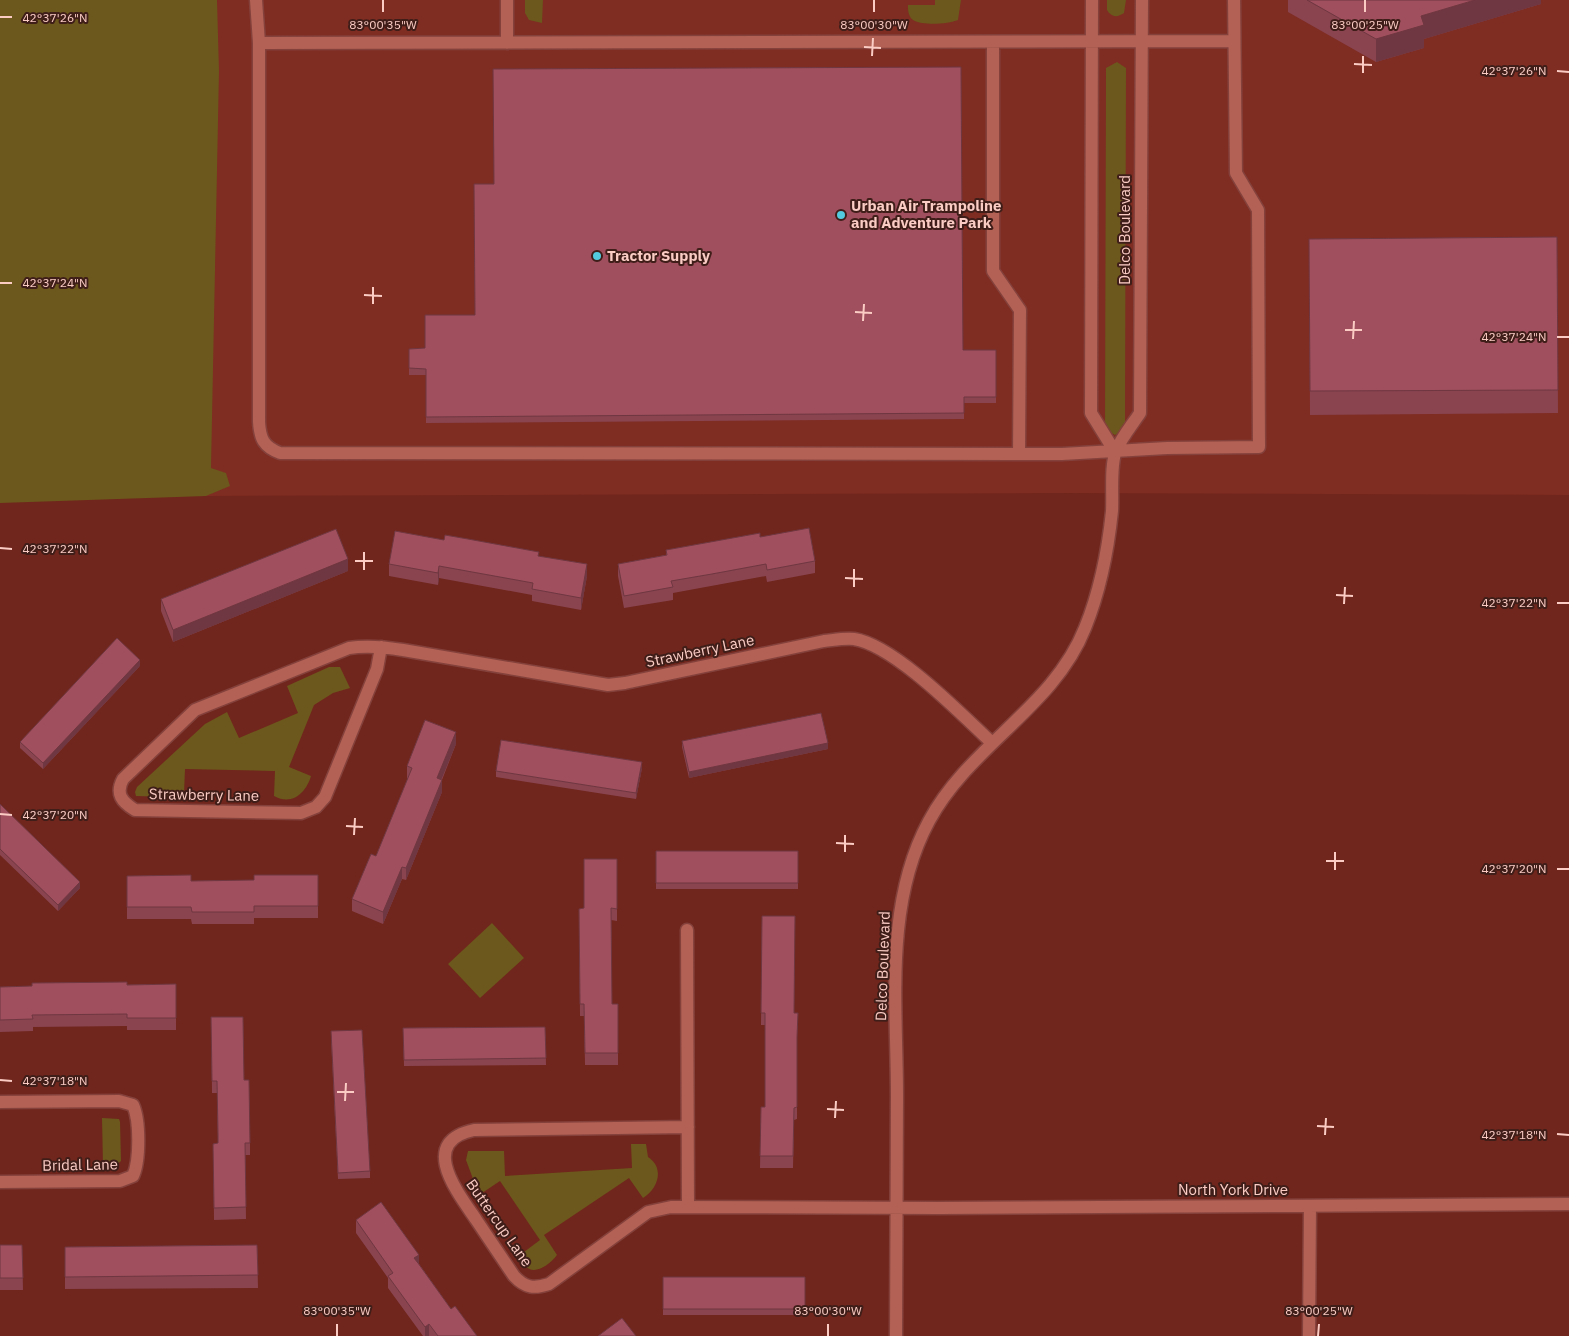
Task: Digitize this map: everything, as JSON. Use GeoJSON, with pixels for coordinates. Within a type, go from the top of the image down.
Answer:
{"type":"FeatureCollection","features":[{"type":"Feature","properties":{"kind":"street"},"geometry":{"type":"LineString","coordinates":[[256,0],[259,43],[259,422],[262,441],[269,449],[289,453],[1019,454],[1115,452],[1167,448],[1259,447],[1258,210],[1236,173],[1234,0]]}},
{"type":"Feature","properties":{"kind":"street"},"geometry":{"type":"LineString","coordinates":[[507,0],[507,42]]}},
{"type":"Feature","properties":{"kind":"street"},"geometry":{"type":"LineString","coordinates":[[1092,0],[1091,413],[1115,452]]}},
{"type":"Feature","properties":{"kind":"street","name":"Delco Boulevard"},"geometry":{"type":"LineString","coordinates":[[896,1336],[898,938],[900,909],[908,872],[921,837],[944,796],[963,771],[1041,696],[1058,677],[1074,653],[1086,627],[1108,542],[1115,452],[1140,414],[1142,0]]}},
{"type":"Feature","properties":{"kind":"street"},"geometry":{"type":"LineString","coordinates":[[259,43],[1234,41]]}},
{"type":"Feature","properties":{"kind":"street"},"geometry":{"type":"LineString","coordinates":[[993,42],[993,272],[1020,310],[1019,454]]}},
{"type":"Feature","properties":{"kind":"street","name":"Strawberry Lane"},"geometry":{"type":"LineString","coordinates":[[382,647],[377,669],[370,687],[325,796],[316,807],[301,813],[135,810],[120,796],[119,786],[123,779],[195,710],[349,648],[382,647],[608,685],[824,641],[856,639],[883,650],[919,678],[991,742]]}},
{"type":"Feature","properties":{"kind":"street"},"geometry":{"type":"LineString","coordinates":[[688,930],[688,1207]]}},
{"type":"Feature","properties":{"kind":"street","name":"Bridal Lane"},"geometry":{"type":"LineString","coordinates":[[0,1102],[119,1101],[133,1105],[137,1119],[137,1164],[133,1176],[120,1181],[0,1182]]}},
{"type":"Feature","properties":{"kind":"street","name":"Buttercup Lane"},"geometry":{"type":"LineString","coordinates":[[688,1127],[474,1130],[461,1133],[451,1139],[445,1161],[451,1182],[472,1214],[514,1276],[520,1283],[530,1288],[549,1284],[648,1212],[659,1208],[897,1208]]}},
{"type":"Feature","properties":{"kind":"street","name":"North York Drive"},"geometry":{"type":"LineString","coordinates":[[897,1208],[1569,1204]]}},
{"type":"Feature","properties":{"kind":"street"},"geometry":{"type":"LineString","coordinates":[[1309,1336],[1310,1206]]}},
{"type":"Feature","properties":{"kind":"shaded area"},"geometry":{"type":"Polygon","coordinates":[[[0,0],[217,0],[219,71],[211,468],[226,473],[230,486],[206,496],[0,503],[0,0]]]}},
{"type":"Feature","properties":{"kind":"shaded area"},"geometry":{"type":"Polygon","coordinates":[[[209,0],[1569,0],[1569,495],[1056,493],[206,496],[209,0]]]}},
{"type":"Feature","properties":{"kind":"shaded area"},"geometry":{"type":"Polygon","coordinates":[[[525,0],[543,0],[542,23],[529,20],[525,13],[525,0]]]}},
{"type":"Feature","properties":{"kind":"shaded area"},"geometry":{"type":"Polygon","coordinates":[[[935,0],[961,0],[958,20],[929,24],[917,22],[911,18],[908,5],[935,5],[935,0]]]}},
{"type":"Feature","properties":{"kind":"shaded area"},"geometry":{"type":"Polygon","coordinates":[[[1107,0],[1126,0],[1124,13],[1117,16],[1110,14],[1107,10],[1107,0]]]}},
{"type":"Feature","properties":{"kind":"shaded area"},"geometry":{"type":"Polygon","coordinates":[[[1117,62],[1126,68],[1125,429],[1115,435],[1105,429],[1106,68],[1117,62]]]}},
{"type":"Feature","properties":{"kind":"shaded area"},"geometry":{"type":"Polygon","coordinates":[[[329,667],[340,667],[350,688],[333,693],[314,705],[289,767],[311,776],[306,788],[297,796],[292,799],[281,799],[274,796],[275,771],[185,769],[184,793],[170,797],[136,796],[137,787],[205,724],[227,712],[239,738],[298,713],[287,686],[329,667]]]}},
{"type":"Feature","properties":{"kind":"shaded area"},"geometry":{"type":"Polygon","coordinates":[[[492,923],[524,958],[480,998],[448,964],[492,923]]]}},
{"type":"Feature","properties":{"kind":"shaded area"},"geometry":{"type":"Polygon","coordinates":[[[102,1118],[119,1119],[120,1122],[121,1161],[116,1165],[103,1165],[102,1118]]]}},
{"type":"Feature","properties":{"kind":"shaded area"},"geometry":{"type":"Polygon","coordinates":[[[631,1144],[646,1144],[648,1157],[658,1172],[656,1184],[643,1198],[629,1178],[544,1235],[557,1255],[537,1270],[527,1268],[520,1255],[540,1240],[500,1181],[479,1195],[466,1160],[468,1151],[504,1151],[505,1176],[632,1168],[631,1144]]]}},
{"type":"Feature","properties":{"kind":"building"},"geometry":{"type":"Polygon","coordinates":[[[1307,0],[1475,0],[1421,16],[1424,25],[1376,39],[1307,0]]]}},
{"type":"Feature","properties":{"kind":"building"},"geometry":{"type":"Polygon","coordinates":[[[961,67],[963,350],[996,350],[996,397],[964,397],[964,413],[426,417],[426,369],[409,368],[409,349],[425,348],[425,315],[475,315],[474,184],[494,184],[493,69],[961,67]]]}},
{"type":"Feature","properties":{"kind":"building"},"geometry":{"type":"Polygon","coordinates":[[[1557,237],[1558,390],[1310,391],[1309,239],[1557,237]]]}},
{"type":"Feature","properties":{"kind":"building"},"geometry":{"type":"Polygon","coordinates":[[[809,528],[815,561],[767,570],[766,564],[671,581],[673,587],[624,596],[618,564],[667,555],[666,550],[760,533],[760,537],[809,528]]]}},
{"type":"Feature","properties":{"kind":"building"},"geometry":{"type":"Polygon","coordinates":[[[336,529],[348,559],[173,630],[161,599],[336,529]]]}},
{"type":"Feature","properties":{"kind":"building"},"geometry":{"type":"Polygon","coordinates":[[[395,531],[444,540],[445,535],[539,552],[538,556],[587,564],[581,598],[532,589],[533,583],[439,566],[438,573],[389,564],[395,531]]]}},
{"type":"Feature","properties":{"kind":"building"},"geometry":{"type":"Polygon","coordinates":[[[117,638],[140,660],[43,763],[20,742],[117,638]]]}},
{"type":"Feature","properties":{"kind":"building"},"geometry":{"type":"Polygon","coordinates":[[[821,713],[828,743],[689,772],[682,741],[821,713]]]}},
{"type":"Feature","properties":{"kind":"building"},"geometry":{"type":"Polygon","coordinates":[[[425,720],[456,732],[437,778],[442,780],[406,868],[402,867],[383,912],[352,899],[371,854],[376,856],[412,768],[407,766],[425,720]]]}},
{"type":"Feature","properties":{"kind":"building"},"geometry":{"type":"Polygon","coordinates":[[[501,740],[642,762],[636,793],[496,771],[501,740]]]}},
{"type":"Feature","properties":{"kind":"building"},"geometry":{"type":"Polygon","coordinates":[[[0,804],[80,882],[58,905],[0,849],[0,804]]]}},
{"type":"Feature","properties":{"kind":"building"},"geometry":{"type":"Polygon","coordinates":[[[656,851],[798,851],[798,883],[656,883],[656,851]]]}},
{"type":"Feature","properties":{"kind":"building"},"geometry":{"type":"Polygon","coordinates":[[[584,859],[617,859],[617,909],[611,908],[612,1004],[618,1004],[618,1053],[585,1053],[584,1004],[580,1004],[579,909],[584,908],[584,859]]]}},
{"type":"Feature","properties":{"kind":"building"},"geometry":{"type":"Polygon","coordinates":[[[191,875],[191,881],[254,880],[254,875],[318,875],[318,906],[254,906],[254,912],[192,912],[191,907],[127,907],[127,876],[191,875]]]}},
{"type":"Feature","properties":{"kind":"building"},"geometry":{"type":"Polygon","coordinates":[[[762,916],[795,916],[794,1013],[798,1013],[797,1107],[794,1108],[793,1156],[760,1156],[761,1107],[765,1107],[765,1013],[761,1013],[762,916]]]}},
{"type":"Feature","properties":{"kind":"building"},"geometry":{"type":"Polygon","coordinates":[[[127,982],[127,985],[176,984],[176,1018],[127,1018],[127,1014],[32,1015],[33,1019],[0,1020],[0,987],[32,986],[32,983],[127,982]]]}},
{"type":"Feature","properties":{"kind":"building"},"geometry":{"type":"Polygon","coordinates":[[[211,1017],[243,1017],[244,1080],[249,1080],[250,1143],[245,1143],[246,1207],[214,1208],[213,1144],[218,1143],[218,1134],[217,1081],[212,1081],[211,1017]]]}},
{"type":"Feature","properties":{"kind":"building"},"geometry":{"type":"Polygon","coordinates":[[[545,1027],[546,1058],[404,1060],[403,1028],[545,1027]]]}},
{"type":"Feature","properties":{"kind":"building"},"geometry":{"type":"Polygon","coordinates":[[[362,1030],[370,1171],[338,1173],[331,1031],[362,1030]]]}},
{"type":"Feature","properties":{"kind":"building"},"geometry":{"type":"Polygon","coordinates":[[[381,1202],[419,1255],[414,1258],[451,1309],[455,1306],[477,1336],[438,1336],[429,1324],[425,1327],[388,1276],[393,1273],[356,1220],[381,1202]]]}},
{"type":"Feature","properties":{"kind":"building"},"geometry":{"type":"Polygon","coordinates":[[[0,1245],[22,1245],[23,1278],[0,1278],[0,1245]]]}},
{"type":"Feature","properties":{"kind":"building"},"geometry":{"type":"Polygon","coordinates":[[[257,1245],[258,1275],[65,1277],[65,1247],[257,1245]]]}},
{"type":"Feature","properties":{"kind":"building"},"geometry":{"type":"Polygon","coordinates":[[[663,1277],[805,1277],[805,1309],[663,1309],[663,1277]]]}},
{"type":"Feature","properties":{"kind":"building"},"geometry":{"type":"Polygon","coordinates":[[[622,1318],[636,1336],[598,1336],[622,1318]]]}},
{"type":"Feature","properties":{"kind":"place","name":"Urban Air Trampoline and Adventure Park"},"geometry":{"type":"Point","coordinates":[841,215]}},
{"type":"Feature","properties":{"kind":"place","name":"Tractor Supply"},"geometry":{"type":"Point","coordinates":[597,256]}}]}
